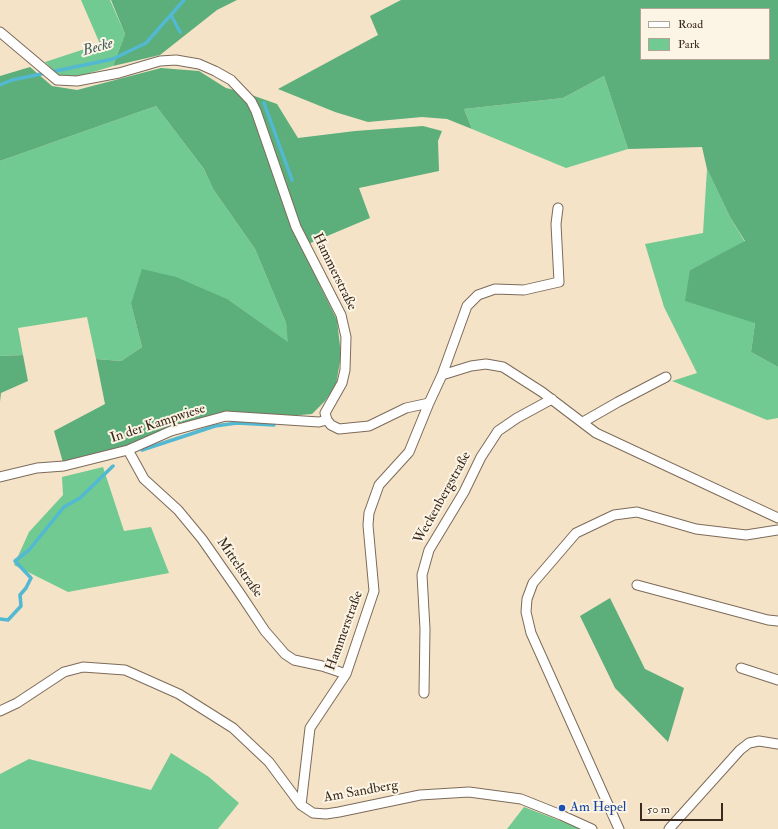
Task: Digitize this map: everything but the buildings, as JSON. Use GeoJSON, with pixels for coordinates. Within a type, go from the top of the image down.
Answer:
{"type":"FeatureCollection","features":[{"type":"Feature","properties":{"kind":"street","name":"Hammerstraße"},"geometry":{"type":"LineString","coordinates":[[0,32],[57,80],[77,81],[119,73],[160,61],[176,60],[199,64],[215,71],[231,80],[248,98],[256,111],[296,227],[341,315],[346,337],[345,370],[342,383],[325,414],[327,420]]}},
{"type":"Feature","properties":{"kind":"street"},"geometry":{"type":"LineString","coordinates":[[327,420],[331,425],[339,429],[369,426],[406,408],[429,403],[442,375],[467,306],[478,295],[495,289],[524,290],[559,282],[556,224],[558,208]]}},
{"type":"Feature","properties":{"kind":"street"},"geometry":{"type":"LineString","coordinates":[[442,375],[471,366],[486,364],[503,367],[552,399],[596,433],[778,518]]}},
{"type":"Feature","properties":{"kind":"street"},"geometry":{"type":"LineString","coordinates":[[583,422],[666,377]]}},
{"type":"Feature","properties":{"kind":"street","name":"Weckenbergstraße"},"geometry":{"type":"LineString","coordinates":[[424,693],[425,629],[422,575],[429,550],[464,492],[481,457],[498,431],[517,418],[552,399]]}},
{"type":"Feature","properties":{"kind":"street","name":"Hammerstraße"},"geometry":{"type":"LineString","coordinates":[[301,806],[310,728],[346,674],[374,591],[368,525],[369,513],[379,485],[409,452],[429,403]]}},
{"type":"Feature","properties":{"kind":"street","name":"In der Kampwiese"},"geometry":{"type":"LineString","coordinates":[[0,477],[37,468],[64,466],[128,450],[171,432],[226,416],[319,422],[327,420]]}},
{"type":"Feature","properties":{"kind":"street","name":"Mittelstraße"},"geometry":{"type":"LineString","coordinates":[[128,450],[144,479],[178,510],[202,539],[265,631],[285,654],[294,660],[322,666],[346,674]]}},
{"type":"Feature","properties":{"kind":"street"},"geometry":{"type":"LineString","coordinates":[[619,829],[615,817],[531,633],[526,612],[527,599],[533,583],[576,533],[614,515],[637,512],[696,529],[746,535],[778,530]]}},
{"type":"Feature","properties":{"kind":"street"},"geometry":{"type":"LineString","coordinates":[[637,585],[768,620],[778,621]]}},
{"type":"Feature","properties":{"kind":"street"},"geometry":{"type":"LineString","coordinates":[[0,711],[17,703],[64,672],[83,667],[126,670],[180,694],[234,728],[269,762],[301,806]]}},
{"type":"Feature","properties":{"kind":"street"},"geometry":{"type":"LineString","coordinates":[[741,668],[778,680]]}},
{"type":"Feature","properties":{"kind":"street"},"geometry":{"type":"LineString","coordinates":[[669,829],[740,750],[749,743],[758,741],[778,744]]}},
{"type":"Feature","properties":{"kind":"street","name":"Am Sandberg"},"geometry":{"type":"LineString","coordinates":[[301,806],[313,813],[326,814],[420,795],[469,792],[521,799],[592,829]]}},
{"type":"Feature","properties":{"kind":"green space"},"geometry":{"type":"Polygon","coordinates":[[[81,0],[110,0],[125,34],[113,66],[80,76],[59,76],[45,62],[100,44],[81,0]]]}},
{"type":"Feature","properties":{"kind":"green space"},"geometry":{"type":"Polygon","coordinates":[[[111,0],[237,0],[217,10],[160,55],[113,66],[125,34],[111,0]]]}},
{"type":"Feature","properties":{"kind":"green space"},"geometry":{"type":"Polygon","coordinates":[[[401,0],[778,0],[778,367],[751,352],[755,323],[685,301],[690,270],[745,241],[730,217],[707,169],[702,147],[628,149],[604,76],[563,98],[464,109],[472,129],[447,119],[422,117],[368,122],[335,112],[278,89],[378,35],[370,16],[401,0]]]}},
{"type":"Feature","properties":{"kind":"green space"},"geometry":{"type":"Polygon","coordinates":[[[30,67],[52,86],[77,90],[161,68],[199,71],[226,88],[246,93],[277,104],[298,138],[355,131],[423,126],[442,131],[438,141],[439,171],[359,188],[370,218],[301,247],[337,320],[341,355],[336,385],[325,401],[312,414],[266,418],[226,416],[64,466],[54,431],[105,404],[96,359],[121,361],[142,347],[131,304],[142,269],[176,277],[229,300],[288,342],[286,323],[255,249],[213,189],[204,169],[156,106],[0,161],[0,76],[30,67]]]}},
{"type":"Feature","properties":{"kind":"green space"},"geometry":{"type":"Polygon","coordinates":[[[604,76],[628,149],[566,168],[472,129],[464,109],[563,98],[604,76]]]}},
{"type":"Feature","properties":{"kind":"green space"},"geometry":{"type":"Polygon","coordinates":[[[156,106],[204,169],[213,189],[255,249],[286,323],[289,343],[229,300],[131,304],[142,347],[121,361],[96,359],[87,317],[18,328],[23,355],[0,356],[0,161],[156,106]]]}},
{"type":"Feature","properties":{"kind":"green space"},"geometry":{"type":"Polygon","coordinates":[[[707,169],[730,217],[745,242],[690,270],[755,323],[751,352],[778,367],[778,418],[767,420],[672,381],[697,373],[664,307],[645,244],[703,233],[707,169]]]}},
{"type":"Feature","properties":{"kind":"green space"},"geometry":{"type":"Polygon","coordinates":[[[23,355],[28,381],[1,393],[0,402],[0,356],[23,355]]]}},
{"type":"Feature","properties":{"kind":"green space"},"geometry":{"type":"Polygon","coordinates":[[[103,467],[124,531],[151,527],[169,573],[68,592],[14,565],[29,532],[63,495],[62,477],[103,467]]]}},
{"type":"Feature","properties":{"kind":"green space"},"geometry":{"type":"Polygon","coordinates":[[[610,598],[645,669],[684,688],[668,742],[615,688],[580,616],[610,598]]]}},
{"type":"Feature","properties":{"kind":"green space"},"geometry":{"type":"Polygon","coordinates":[[[171,753],[209,777],[239,803],[218,829],[0,829],[0,774],[29,759],[151,790],[171,753]]]}},
{"type":"Feature","properties":{"kind":"green space"},"geometry":{"type":"Polygon","coordinates":[[[524,807],[582,829],[507,829],[524,807]]]}},
{"type":"Feature","properties":{"kind":"waterway","name":"Becke"},"geometry":{"type":"LineString","coordinates":[[0,85],[12,80],[113,59],[146,43],[184,0]]}},
{"type":"Feature","properties":{"kind":"waterway"},"geometry":{"type":"LineString","coordinates":[[171,15],[180,32]]}},
{"type":"Feature","properties":{"kind":"waterway"},"geometry":{"type":"LineString","coordinates":[[264,103],[292,180]]}},
{"type":"Feature","properties":{"kind":"waterway"},"geometry":{"type":"LineString","coordinates":[[142,450],[215,426],[237,423],[274,425]]}},
{"type":"Feature","properties":{"kind":"waterway"},"geometry":{"type":"LineString","coordinates":[[0,619],[8,620],[21,606],[20,595],[26,588],[31,578],[15,561],[29,550],[64,507],[80,498],[113,466]]}},
{"type":"Feature","properties":{"kind":"place","name":"Am Hepel"},"geometry":{"type":"Point","coordinates":[562,808]}}]}
